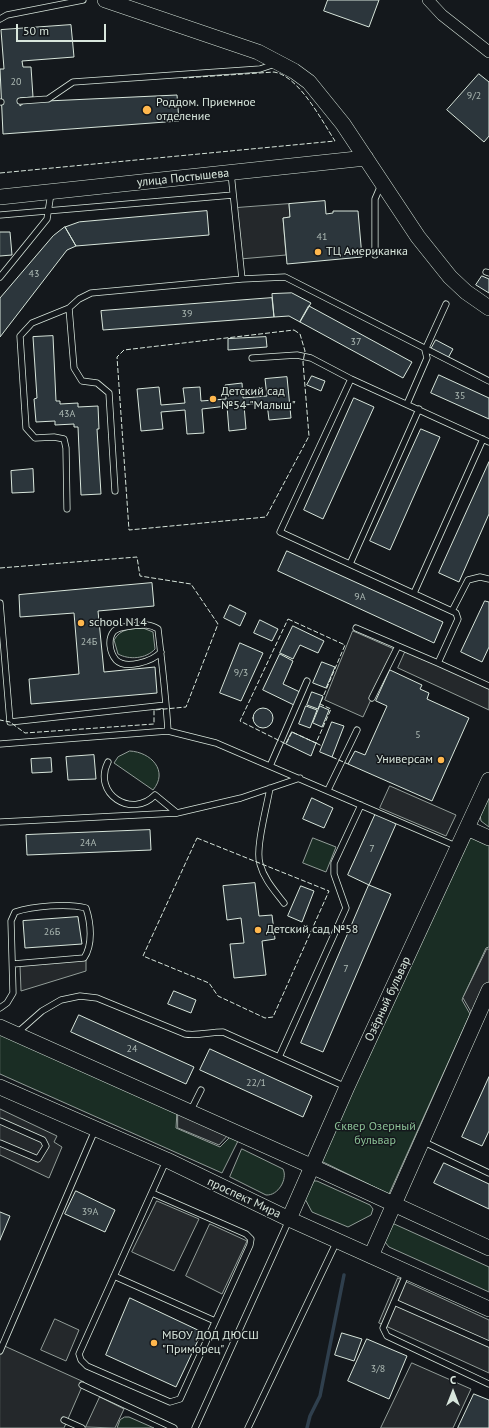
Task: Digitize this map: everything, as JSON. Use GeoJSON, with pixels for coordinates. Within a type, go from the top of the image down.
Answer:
{"type":"FeatureCollection","features":[{"type":"Feature","properties":{"kind":"street"},"geometry":{"type":"LineString","coordinates":[[105,0],[258,52],[294,70],[319,94],[343,124],[418,237],[450,277],[466,292],[489,308]]}},
{"type":"Feature","properties":{"kind":"street"},"geometry":{"type":"LineString","coordinates":[[428,0],[442,16],[489,52]]}},
{"type":"Feature","properties":{"kind":"street","name":"улица Постышева"},"geometry":{"type":"LineString","coordinates":[[0,197],[366,158]]}},
{"type":"Feature","properties":{"kind":"street","name":"Озёрный бульвар"},"geometry":{"type":"LineString","coordinates":[[289,1219],[346,1087],[489,780]]}},
{"type":"Feature","properties":{"kind":"street"},"geometry":{"type":"LineString","coordinates":[[467,828],[489,838]]}},
{"type":"Feature","properties":{"kind":"street"},"geometry":{"type":"LineString","coordinates":[[371,1256],[489,990]]}},
{"type":"Feature","properties":{"kind":"street"},"geometry":{"type":"LineString","coordinates":[[0,1027],[311,1166],[489,1248]]}},
{"type":"Feature","properties":{"kind":"street","name":"проспект Мира"},"geometry":{"type":"LineString","coordinates":[[0,1087],[167,1160],[289,1219],[489,1309]]}},
{"type":"Feature","properties":{"kind":"lane"},"geometry":{"type":"LineString","coordinates":[[0,19],[8,15],[84,0]]}},
{"type":"Feature","properties":{"kind":"lane"},"geometry":{"type":"LineString","coordinates":[[20,101],[48,99],[73,82],[260,69],[270,67],[279,62]]}},
{"type":"Feature","properties":{"kind":"lane"},"geometry":{"type":"LineString","coordinates":[[231,172],[242,279]]}},
{"type":"Feature","properties":{"kind":"lane"},"geometry":{"type":"LineString","coordinates":[[375,256],[375,199],[382,183]]}},
{"type":"Feature","properties":{"kind":"lane"},"geometry":{"type":"LineString","coordinates":[[0,277],[47,218],[50,211],[52,192]]}},
{"type":"Feature","properties":{"kind":"lane"},"geometry":{"type":"LineString","coordinates":[[0,215],[234,195]]}},
{"type":"Feature","properties":{"kind":"lane"},"geometry":{"type":"LineString","coordinates":[[67,509],[66,448],[64,440],[54,437],[35,438],[26,428],[20,336],[32,323],[69,308],[79,299],[91,293],[242,279],[285,277],[425,350],[489,381]]}},
{"type":"Feature","properties":{"kind":"lane"},"geometry":{"type":"LineString","coordinates":[[407,404],[427,358],[425,350],[446,304]]}},
{"type":"Feature","properties":{"kind":"lane"},"geometry":{"type":"LineString","coordinates":[[69,308],[74,368],[82,381],[97,383],[109,393],[115,492]]}},
{"type":"Feature","properties":{"kind":"lane"},"geometry":{"type":"LineString","coordinates":[[252,358],[297,355],[311,358],[351,379],[489,442]]}},
{"type":"Feature","properties":{"kind":"lane"},"geometry":{"type":"LineString","coordinates":[[351,379],[280,532],[456,613],[458,619],[438,663]]}},
{"type":"Feature","properties":{"kind":"lane"},"geometry":{"type":"LineString","coordinates":[[350,564],[419,409]]}},
{"type":"Feature","properties":{"kind":"lane"},"geometry":{"type":"LineString","coordinates":[[414,593],[483,439]]}},
{"type":"Feature","properties":{"kind":"lane"},"geometry":{"type":"LineString","coordinates":[[452,611],[468,580],[480,577],[489,580]]}},
{"type":"Feature","properties":{"kind":"lane"},"geometry":{"type":"LineString","coordinates":[[0,603],[10,722],[166,705]]}},
{"type":"Feature","properties":{"kind":"lane"},"geometry":{"type":"LineString","coordinates":[[161,652],[155,658],[147,662],[126,664],[117,660],[111,651],[110,642],[113,632],[121,627],[147,624],[158,629],[161,652],[168,731]]}},
{"type":"Feature","properties":{"kind":"lane"},"geometry":{"type":"LineString","coordinates":[[356,628],[489,686]]}},
{"type":"Feature","properties":{"kind":"lane"},"geometry":{"type":"LineString","coordinates":[[372,698],[398,646]]}},
{"type":"Feature","properties":{"kind":"lane"},"geometry":{"type":"LineString","coordinates":[[270,766],[307,682]]}},
{"type":"Feature","properties":{"kind":"lane"},"geometry":{"type":"LineString","coordinates":[[328,790],[357,730]]}},
{"type":"Feature","properties":{"kind":"lane"},"geometry":{"type":"LineString","coordinates":[[0,744],[168,731],[216,742],[458,847]]}},
{"type":"Feature","properties":{"kind":"lane"},"geometry":{"type":"LineString","coordinates":[[108,762],[104,771],[106,788],[121,802],[131,805],[149,801],[155,795],[177,813]]}},
{"type":"Feature","properties":{"kind":"lane"},"geometry":{"type":"LineString","coordinates":[[0,822],[151,816],[177,813],[241,798],[300,778]]}},
{"type":"Feature","properties":{"kind":"lane"},"geometry":{"type":"LineString","coordinates":[[270,788],[260,842],[259,862],[266,880],[284,903]]}},
{"type":"Feature","properties":{"kind":"lane"},"geometry":{"type":"LineString","coordinates":[[279,1057],[346,908],[334,874],[334,863],[361,805]]}},
{"type":"Feature","properties":{"kind":"lane"},"geometry":{"type":"LineString","coordinates":[[0,1008],[7,1003],[13,993],[11,921],[15,912],[25,909],[40,908],[77,906],[86,908],[89,915],[90,949],[84,958],[13,964]]}},
{"type":"Feature","properties":{"kind":"lane"},"geometry":{"type":"LineString","coordinates":[[16,1034],[42,1011],[61,1000],[80,996],[97,998],[185,1034],[195,1036],[211,1032],[223,1032],[346,1087]]}},
{"type":"Feature","properties":{"kind":"lane"},"geometry":{"type":"LineString","coordinates":[[190,1112],[201,1090]]}},
{"type":"Feature","properties":{"kind":"lane"},"geometry":{"type":"LineString","coordinates":[[0,1121],[43,1140],[46,1146],[38,1159],[0,1143]]}},
{"type":"Feature","properties":{"kind":"lane"},"geometry":{"type":"LineString","coordinates":[[0,1351],[96,1130]]}},
{"type":"Feature","properties":{"kind":"lane"},"geometry":{"type":"LineString","coordinates":[[422,1141],[489,1173]]}},
{"type":"Feature","properties":{"kind":"lane"},"geometry":{"type":"LineString","coordinates":[[152,1193],[246,1234],[251,1239],[250,1245],[180,1399],[175,1402],[170,1402],[87,1366],[81,1360],[79,1354],[114,1276],[167,1160]]}},
{"type":"Feature","properties":{"kind":"lane"},"geometry":{"type":"LineString","coordinates":[[195,1428],[289,1219]]}},
{"type":"Feature","properties":{"kind":"lane"},"geometry":{"type":"LineString","coordinates":[[248,1428],[337,1241]]}},
{"type":"Feature","properties":{"kind":"lane"},"geometry":{"type":"LineString","coordinates":[[407,1272],[383,1328],[387,1336],[489,1384]]}},
{"type":"Feature","properties":{"kind":"lane"},"geometry":{"type":"LineString","coordinates":[[114,1276],[215,1321]]}},
{"type":"Feature","properties":{"kind":"lane"},"geometry":{"type":"LineString","coordinates":[[394,1302],[489,1344]]}},
{"type":"Feature","properties":{"kind":"lane"},"geometry":{"type":"LineString","coordinates":[[82,1385],[174,1428]]}},
{"type":"Feature","properties":{"kind":"lane"},"geometry":{"type":"LineString","coordinates":[[64,1420],[82,1428]]}},
{"type":"Feature","properties":{"kind":"green space"},"geometry":{"type":"Polygon","coordinates":[[[143,628],[153,632],[155,649],[147,655],[137,658],[118,654],[114,640],[117,636],[123,631],[143,628]]]}},
{"type":"Feature","properties":{"kind":"green space"},"geometry":{"type":"Polygon","coordinates":[[[130,751],[145,755],[155,764],[159,776],[153,790],[114,763],[118,757],[130,751]]]}},
{"type":"Feature","properties":{"kind":"green space"},"geometry":{"type":"Polygon","coordinates":[[[489,795],[489,827],[481,821],[480,815],[489,795]]]}},
{"type":"Feature","properties":{"kind":"green space","name":"Сквер Озерный бульвар"},"geometry":{"type":"Polygon","coordinates":[[[470,836],[489,844],[489,947],[486,948],[462,1000],[470,1014],[389,1194],[321,1161],[470,836]]]}},
{"type":"Feature","properties":{"kind":"green space"},"geometry":{"type":"Polygon","coordinates":[[[313,838],[336,847],[326,872],[303,863],[313,838]]]}},
{"type":"Feature","properties":{"kind":"green space"},"geometry":{"type":"Polygon","coordinates":[[[0,1034],[177,1111],[176,1128],[220,1147],[233,1134],[240,1137],[222,1173],[0,1074],[0,1034]]]}},
{"type":"Feature","properties":{"kind":"green space"},"geometry":{"type":"Polygon","coordinates":[[[242,1149],[283,1169],[283,1182],[278,1190],[270,1195],[266,1195],[230,1177],[242,1149]]]}},
{"type":"Feature","properties":{"kind":"green space"},"geometry":{"type":"Polygon","coordinates":[[[310,1181],[317,1181],[370,1205],[373,1209],[371,1215],[348,1227],[312,1212],[304,1197],[310,1181]]]}},
{"type":"Feature","properties":{"kind":"green space"},"geometry":{"type":"Polygon","coordinates":[[[392,1223],[489,1267],[489,1292],[389,1247],[385,1242],[392,1223]]]}},
{"type":"Feature","properties":{"kind":"green space"},"geometry":{"type":"Polygon","coordinates":[[[125,1417],[129,1417],[154,1428],[117,1428],[120,1420],[125,1417]]]}},
{"type":"Feature","properties":{"kind":"shaded area"},"geometry":{"type":"Polygon","coordinates":[[[289,204],[290,217],[283,218],[286,255],[240,259],[236,208],[289,204]]]}},
{"type":"Feature","properties":{"kind":"shaded area"},"geometry":{"type":"Polygon","coordinates":[[[353,631],[394,649],[363,717],[325,700],[353,631]]]}},
{"type":"Feature","properties":{"kind":"shaded area"},"geometry":{"type":"Polygon","coordinates":[[[406,650],[489,688],[489,710],[398,668],[406,650]]]}},
{"type":"Feature","properties":{"kind":"shaded area"},"geometry":{"type":"Polygon","coordinates":[[[390,786],[456,815],[446,836],[380,808],[390,786]]]}},
{"type":"Feature","properties":{"kind":"shaded area"},"geometry":{"type":"Polygon","coordinates":[[[487,949],[489,949],[489,981],[474,1017],[463,998],[487,949]]]}},
{"type":"Feature","properties":{"kind":"shaded area"},"geometry":{"type":"Polygon","coordinates":[[[86,960],[86,971],[21,991],[20,965],[86,960]]]}},
{"type":"Feature","properties":{"kind":"shaded area"},"geometry":{"type":"Polygon","coordinates":[[[0,1109],[57,1136],[54,1142],[62,1147],[49,1178],[0,1155],[0,1109]]]}},
{"type":"Feature","properties":{"kind":"shaded area"},"geometry":{"type":"Polygon","coordinates":[[[178,1111],[229,1134],[219,1145],[178,1128],[178,1111]]]}},
{"type":"Feature","properties":{"kind":"shaded area"},"geometry":{"type":"Polygon","coordinates":[[[157,1201],[199,1219],[174,1271],[132,1252],[157,1201]]]}},
{"type":"Feature","properties":{"kind":"shaded area"},"geometry":{"type":"Polygon","coordinates":[[[210,1224],[247,1241],[222,1294],[186,1276],[210,1224]]]}},
{"type":"Feature","properties":{"kind":"shaded area"},"geometry":{"type":"Polygon","coordinates":[[[398,1278],[489,1320],[489,1373],[379,1323],[398,1278]]]}},
{"type":"Feature","properties":{"kind":"shaded area"},"geometry":{"type":"Polygon","coordinates":[[[55,1319],[79,1330],[66,1361],[41,1350],[55,1319]]]}},
{"type":"Feature","properties":{"kind":"shaded area"},"geometry":{"type":"Polygon","coordinates":[[[0,1344],[84,1382],[64,1428],[0,1428],[0,1344]]]}},
{"type":"Feature","properties":{"kind":"shaded area"},"geometry":{"type":"Polygon","coordinates":[[[412,1363],[471,1389],[453,1428],[381,1428],[412,1363]]]}},
{"type":"Feature","properties":{"kind":"shaded area"},"geometry":{"type":"Polygon","coordinates":[[[100,1397],[124,1409],[115,1428],[86,1427],[100,1397]]]}},
{"type":"Feature","properties":{"kind":"building"},"geometry":{"type":"Polygon","coordinates":[[[328,0],[379,0],[369,27],[324,11],[328,0]]]}},
{"type":"Feature","properties":{"kind":"building"},"geometry":{"type":"Polygon","coordinates":[[[71,25],[74,57],[22,61],[23,67],[31,67],[33,97],[20,98],[20,106],[25,102],[177,95],[179,121],[3,134],[0,69],[4,69],[1,30],[71,25]]]}},
{"type":"Feature","properties":{"kind":"building"},"geometry":{"type":"Polygon","coordinates":[[[479,74],[489,82],[489,136],[484,142],[447,110],[479,74]]]}},
{"type":"Feature","properties":{"kind":"building"},"geometry":{"type":"Polygon","coordinates":[[[325,201],[326,214],[333,213],[333,211],[358,211],[362,257],[287,264],[283,218],[290,217],[289,204],[325,201]]]}},
{"type":"Feature","properties":{"kind":"building"},"geometry":{"type":"Polygon","coordinates":[[[207,211],[209,235],[76,246],[65,227],[79,222],[207,211]]]}},
{"type":"Feature","properties":{"kind":"building"},"geometry":{"type":"Polygon","coordinates":[[[65,227],[76,246],[67,250],[0,337],[0,298],[53,236],[65,227]]]}},
{"type":"Feature","properties":{"kind":"building"},"geometry":{"type":"Polygon","coordinates":[[[0,232],[10,232],[12,255],[0,256],[0,232]]]}},
{"type":"Feature","properties":{"kind":"building"},"geometry":{"type":"Polygon","coordinates":[[[482,276],[489,279],[489,293],[476,285],[482,276]]]}},
{"type":"Feature","properties":{"kind":"building"},"geometry":{"type":"Polygon","coordinates":[[[292,293],[311,303],[300,322],[289,316],[274,317],[272,294],[292,293]]]}},
{"type":"Feature","properties":{"kind":"building"},"geometry":{"type":"Polygon","coordinates":[[[272,298],[274,317],[103,330],[101,311],[272,298]]]}},
{"type":"Feature","properties":{"kind":"building"},"geometry":{"type":"Polygon","coordinates":[[[309,306],[412,362],[403,378],[300,322],[309,306]]]}},
{"type":"Feature","properties":{"kind":"building"},"geometry":{"type":"Polygon","coordinates":[[[53,336],[56,401],[60,401],[60,404],[78,403],[78,407],[98,406],[99,429],[97,429],[101,494],[81,495],[78,427],[74,427],[74,424],[55,425],[55,421],[36,422],[34,399],[37,398],[33,337],[53,336]]]}},
{"type":"Feature","properties":{"kind":"building"},"geometry":{"type":"Polygon","coordinates":[[[266,337],[267,347],[228,350],[228,339],[266,337]]]}},
{"type":"Feature","properties":{"kind":"building"},"geometry":{"type":"Polygon","coordinates":[[[436,340],[453,349],[448,358],[431,349],[436,340]]]}},
{"type":"Feature","properties":{"kind":"building"},"geometry":{"type":"Polygon","coordinates":[[[439,375],[489,398],[489,419],[431,393],[439,375]]]}},
{"type":"Feature","properties":{"kind":"building"},"geometry":{"type":"Polygon","coordinates":[[[312,376],[325,381],[321,391],[307,385],[312,376]]]}},
{"type":"Feature","properties":{"kind":"building"},"geometry":{"type":"Polygon","coordinates":[[[287,377],[291,418],[269,420],[267,403],[244,405],[246,429],[229,431],[227,406],[202,409],[204,433],[187,434],[185,410],[161,412],[163,429],[141,431],[137,389],[159,387],[161,405],[185,403],[183,388],[200,387],[201,401],[226,399],[225,385],[242,383],[243,398],[267,396],[265,379],[287,377]]]}},
{"type":"Feature","properties":{"kind":"building"},"geometry":{"type":"Polygon","coordinates":[[[354,398],[374,407],[323,519],[304,510],[354,398]]]}},
{"type":"Feature","properties":{"kind":"building"},"geometry":{"type":"Polygon","coordinates":[[[421,429],[440,437],[390,550],[370,541],[421,429]]]}},
{"type":"Feature","properties":{"kind":"building"},"geometry":{"type":"Polygon","coordinates":[[[489,462],[489,514],[459,582],[439,573],[489,462]]]}},
{"type":"Feature","properties":{"kind":"building"},"geometry":{"type":"Polygon","coordinates":[[[33,469],[34,492],[12,493],[11,471],[33,469]]]}},
{"type":"Feature","properties":{"kind":"building"},"geometry":{"type":"Polygon","coordinates":[[[287,551],[443,622],[434,643],[278,571],[287,551]]]}},
{"type":"Feature","properties":{"kind":"building"},"geometry":{"type":"Polygon","coordinates":[[[152,583],[154,606],[98,611],[104,672],[155,667],[157,693],[31,704],[29,679],[79,674],[74,613],[20,617],[19,595],[152,583]]]}},
{"type":"Feature","properties":{"kind":"building"},"geometry":{"type":"Polygon","coordinates":[[[485,601],[489,602],[489,647],[482,662],[461,652],[485,601]]]}},
{"type":"Feature","properties":{"kind":"building"},"geometry":{"type":"Polygon","coordinates":[[[230,605],[246,613],[240,626],[224,618],[230,605]]]}},
{"type":"Feature","properties":{"kind":"building"},"geometry":{"type":"Polygon","coordinates":[[[260,620],[278,629],[272,641],[254,633],[260,620]]]}},
{"type":"Feature","properties":{"kind":"building"},"geometry":{"type":"Polygon","coordinates":[[[293,626],[324,641],[318,653],[300,645],[293,659],[280,653],[293,626]]]}},
{"type":"Feature","properties":{"kind":"building"},"geometry":{"type":"Polygon","coordinates":[[[240,643],[263,653],[241,701],[220,693],[240,643]]]}},
{"type":"Feature","properties":{"kind":"building"},"geometry":{"type":"Polygon","coordinates":[[[280,654],[293,661],[283,684],[300,692],[294,705],[263,690],[280,654]]]}},
{"type":"Feature","properties":{"kind":"building"},"geometry":{"type":"Polygon","coordinates":[[[322,662],[335,667],[326,688],[313,683],[322,662]]]}},
{"type":"Feature","properties":{"kind":"building"},"geometry":{"type":"Polygon","coordinates":[[[390,670],[422,685],[420,689],[429,693],[427,699],[469,718],[432,801],[348,764],[355,751],[365,755],[387,706],[376,701],[390,670]]]}},
{"type":"Feature","properties":{"kind":"building"},"geometry":{"type":"Polygon","coordinates":[[[312,692],[323,696],[318,709],[307,705],[312,692]]]}},
{"type":"Feature","properties":{"kind":"building"},"geometry":{"type":"Polygon","coordinates":[[[306,706],[317,710],[310,728],[299,724],[306,706]]]}},
{"type":"Feature","properties":{"kind":"building"},"geometry":{"type":"Polygon","coordinates":[[[320,706],[329,710],[322,727],[313,723],[320,706]]]}},
{"type":"Feature","properties":{"kind":"building"},"geometry":{"type":"Polygon","coordinates":[[[263,708],[270,711],[273,718],[270,725],[263,728],[256,725],[253,718],[256,711],[263,708]]]}},
{"type":"Feature","properties":{"kind":"building"},"geometry":{"type":"Polygon","coordinates":[[[332,722],[344,726],[332,757],[320,752],[332,722]]]}},
{"type":"Feature","properties":{"kind":"building"},"geometry":{"type":"Polygon","coordinates":[[[292,732],[316,743],[311,756],[286,744],[292,732]]]}},
{"type":"Feature","properties":{"kind":"building"},"geometry":{"type":"Polygon","coordinates":[[[94,755],[96,779],[68,780],[66,757],[94,755]]]}},
{"type":"Feature","properties":{"kind":"building"},"geometry":{"type":"Polygon","coordinates":[[[51,758],[52,772],[32,773],[31,759],[51,758]]]}},
{"type":"Feature","properties":{"kind":"building"},"geometry":{"type":"Polygon","coordinates":[[[312,798],[333,808],[324,828],[303,819],[312,798]]]}},
{"type":"Feature","properties":{"kind":"building"},"geometry":{"type":"Polygon","coordinates":[[[376,813],[396,824],[369,885],[348,875],[376,813]]]}},
{"type":"Feature","properties":{"kind":"building"},"geometry":{"type":"Polygon","coordinates":[[[150,830],[151,850],[27,855],[26,835],[150,830]]]}},
{"type":"Feature","properties":{"kind":"building","name":"Детский сад №58"},"geometry":{"type":"Polygon","coordinates":[[[255,883],[259,916],[272,915],[275,939],[262,941],[266,975],[234,978],[230,944],[244,943],[241,918],[227,920],[223,886],[255,883]]]}},
{"type":"Feature","properties":{"kind":"building"},"geometry":{"type":"Polygon","coordinates":[[[369,885],[391,894],[323,1052],[301,1043],[369,885]]]}},
{"type":"Feature","properties":{"kind":"building"},"geometry":{"type":"Polygon","coordinates":[[[301,886],[314,891],[302,922],[288,916],[301,886]]]}},
{"type":"Feature","properties":{"kind":"building"},"geometry":{"type":"Polygon","coordinates":[[[78,917],[82,944],[25,948],[23,921],[78,917]]]}},
{"type":"Feature","properties":{"kind":"building"},"geometry":{"type":"Polygon","coordinates":[[[174,991],[196,1000],[191,1013],[168,1004],[174,991]]]}},
{"type":"Feature","properties":{"kind":"building"},"geometry":{"type":"Polygon","coordinates":[[[79,1015],[194,1067],[186,1084],[71,1032],[79,1015]]]}},
{"type":"Feature","properties":{"kind":"building"},"geometry":{"type":"Polygon","coordinates":[[[210,1049],[312,1096],[303,1117],[200,1070],[210,1049]]]}},
{"type":"Feature","properties":{"kind":"building"},"geometry":{"type":"Polygon","coordinates":[[[489,1077],[489,1131],[482,1146],[462,1137],[489,1077]]]}},
{"type":"Feature","properties":{"kind":"building"},"geometry":{"type":"Polygon","coordinates":[[[444,1163],[489,1184],[489,1209],[434,1183],[444,1163]]]}},
{"type":"Feature","properties":{"kind":"building"},"geometry":{"type":"Polygon","coordinates":[[[76,1191],[115,1210],[105,1232],[65,1214],[76,1191]]]}},
{"type":"Feature","properties":{"kind":"building"},"geometry":{"type":"Polygon","coordinates":[[[0,1212],[10,1216],[0,1240],[0,1212]]]}},
{"type":"Feature","properties":{"kind":"building","name":"МБОУ ДОД ДЮСШ \"Приморец\""},"geometry":{"type":"Polygon","coordinates":[[[130,1298],[202,1332],[176,1387],[106,1355],[130,1298]]]}},
{"type":"Feature","properties":{"kind":"building"},"geometry":{"type":"Polygon","coordinates":[[[342,1333],[362,1339],[354,1361],[335,1355],[342,1333]]]}},
{"type":"Feature","properties":{"kind":"building"},"geometry":{"type":"Polygon","coordinates":[[[367,1339],[407,1356],[389,1399],[348,1381],[367,1339]]]}},
{"type":"Feature","properties":{"kind":"building"},"geometry":{"type":"Polygon","coordinates":[[[474,1394],[489,1400],[489,1428],[458,1428],[474,1394]]]}},
{"type":"Feature","properties":{"kind":"waterway"},"geometry":{"type":"LineString","coordinates":[[307,1428],[310,1416],[320,1396],[344,1275]]}},
{"type":"Feature","properties":{"kind":"fence"},"geometry":{"type":"LineString","coordinates":[[0,173],[335,141],[309,100],[301,90],[283,75],[274,72],[183,78]]}},
{"type":"Feature","properties":{"kind":"fence"},"geometry":{"type":"LineString","coordinates":[[294,330],[300,334],[305,351],[303,362],[309,436],[266,517],[129,530],[117,357],[124,350],[294,330]]}},
{"type":"Feature","properties":{"kind":"fence"},"geometry":{"type":"LineString","coordinates":[[0,568],[137,557],[140,576],[191,584],[218,624],[186,707],[154,710],[154,724],[25,733],[10,722],[0,720]]}},
{"type":"Feature","properties":{"kind":"fence"},"geometry":{"type":"LineString","coordinates":[[288,619],[345,645],[320,704],[331,709],[316,743],[292,732],[286,744],[240,721],[288,619]]}},
{"type":"Feature","properties":{"kind":"fence"},"geometry":{"type":"LineString","coordinates":[[316,743],[322,746]]}},
{"type":"Feature","properties":{"kind":"fence"},"geometry":{"type":"LineString","coordinates":[[332,757],[348,764]]}},
{"type":"Feature","properties":{"kind":"fence"},"geometry":{"type":"LineString","coordinates":[[197,838],[329,891],[273,1017],[265,1018],[218,996],[209,983],[143,956],[197,838]]}},
{"type":"Feature","properties":{"kind":"place","name":"Роддом. Приемное отделение"},"geometry":{"type":"Point","coordinates":[147,110]}},
{"type":"Feature","properties":{"kind":"place","name":"ТЦ Американка"},"geometry":{"type":"Point","coordinates":[318,252]}},
{"type":"Feature","properties":{"kind":"place","name":"Детский сад №54 \"Малыш\""},"geometry":{"type":"Point","coordinates":[213,399]}},
{"type":"Feature","properties":{"kind":"place","name":"school N14"},"geometry":{"type":"Point","coordinates":[81,623]}},
{"type":"Feature","properties":{"kind":"place","name":"Универсам"},"geometry":{"type":"Point","coordinates":[441,760]}},
{"type":"Feature","properties":{"kind":"place","name":"Детский сад №58"},"geometry":{"type":"Point","coordinates":[258,930]}},
{"type":"Feature","properties":{"kind":"place","name":"МБОУ ДОД ДЮСШ \"Приморец\""},"geometry":{"type":"Point","coordinates":[154,1343]}}]}
